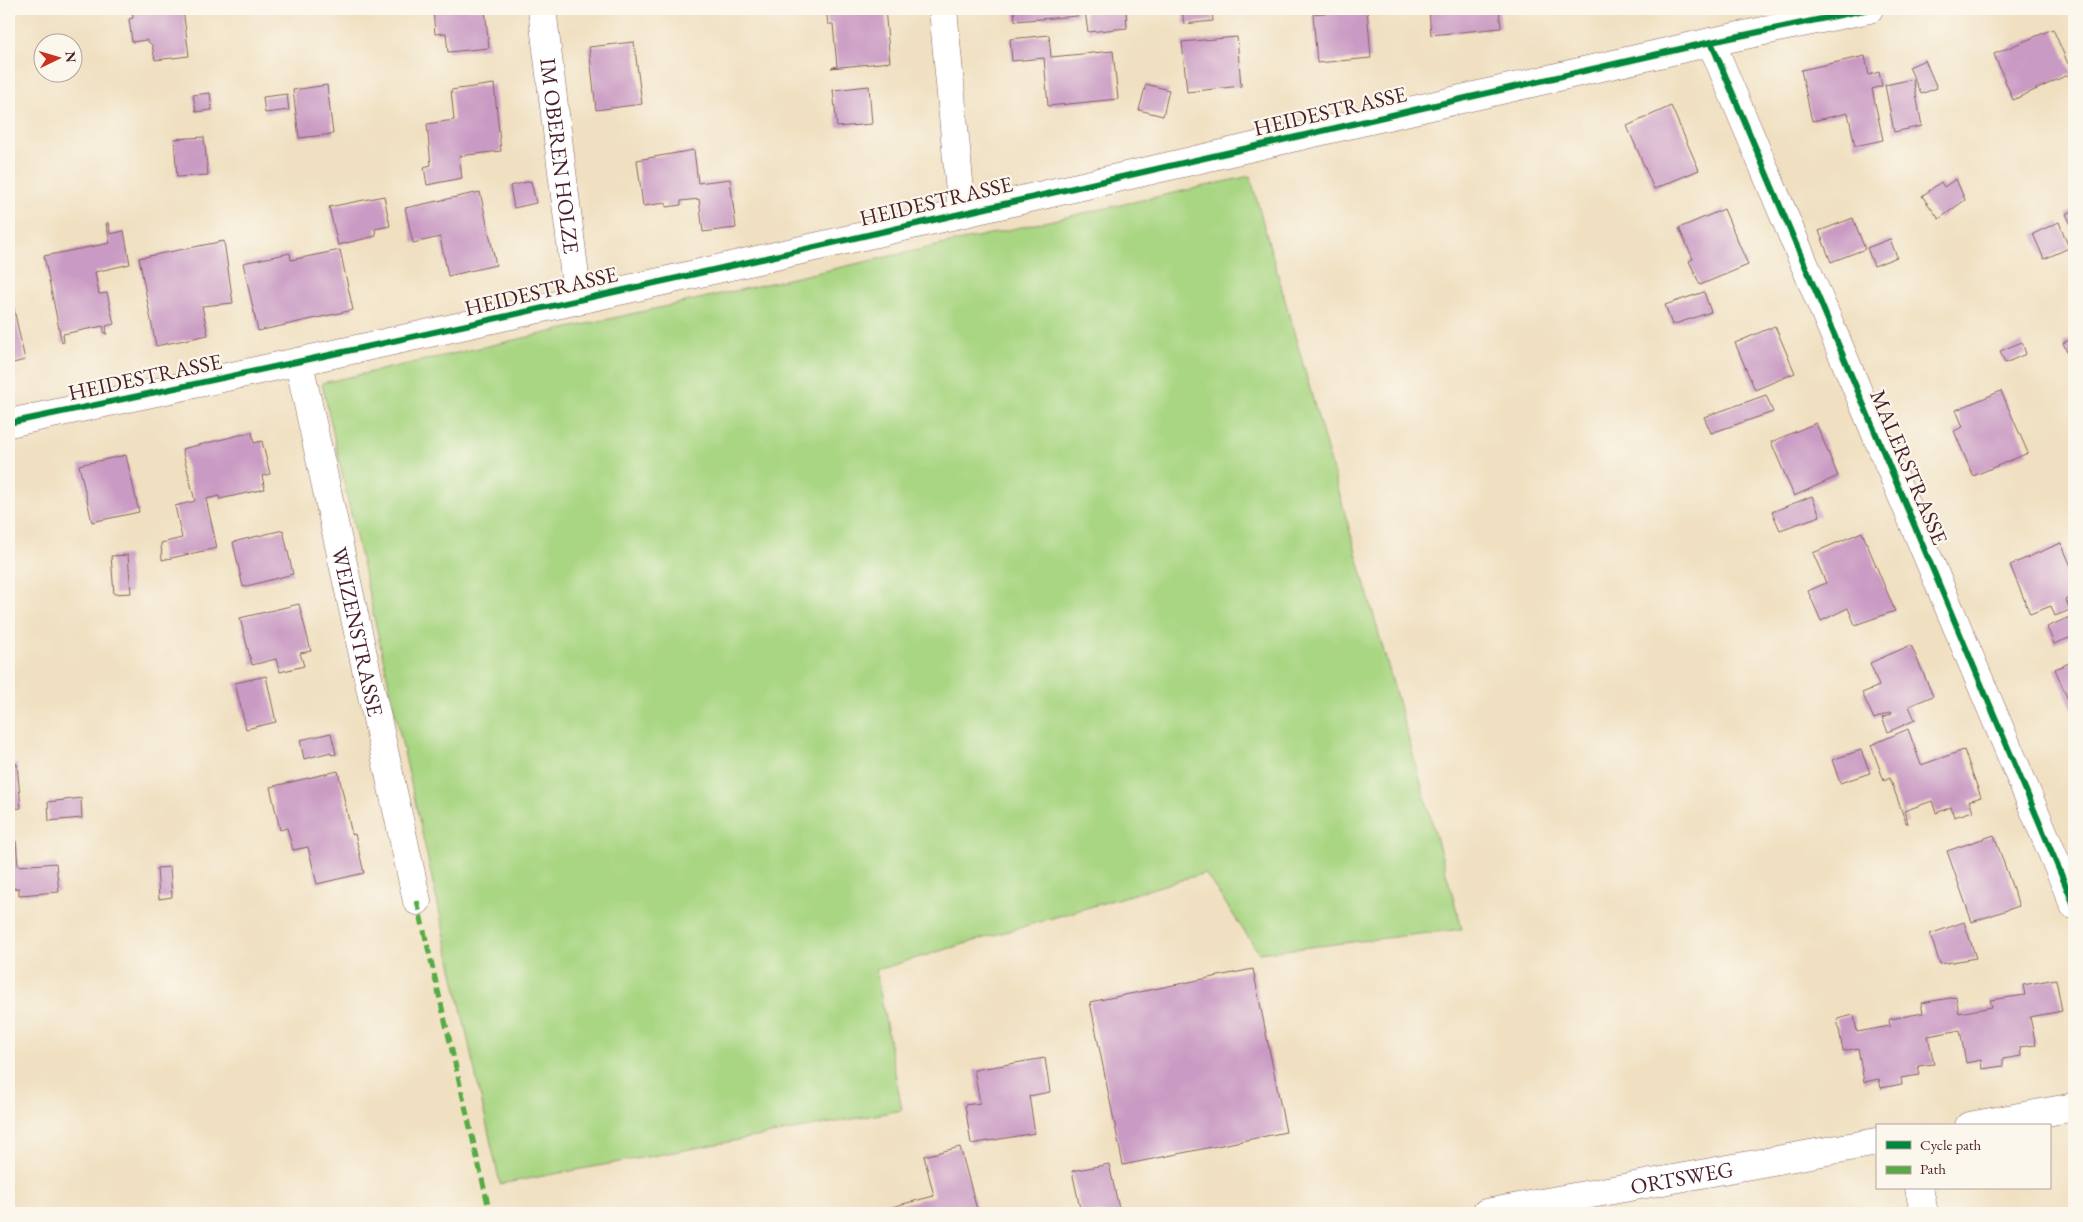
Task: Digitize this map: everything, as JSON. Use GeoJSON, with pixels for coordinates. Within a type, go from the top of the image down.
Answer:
{"type":"FeatureCollection","features":[{"type":"Feature","properties":{"kind":"street","name":"IM OBEREN HOLZE"},"geometry":{"type":"LineString","coordinates":[[542,9],[578,301]]}},
{"type":"Feature","properties":{"kind":"street"},"geometry":{"type":"LineString","coordinates":[[943,9],[962,213]]}},
{"type":"Feature","properties":{"kind":"street","name":"HEIDESTRASSE"},"geometry":{"type":"LineString","coordinates":[[9,423],[299,363],[578,301],[1710,42],[1869,9]]}},
{"type":"Feature","properties":{"kind":"street","name":"MALERSTRASSE"},"geometry":{"type":"LineString","coordinates":[[1710,42],[2074,905]]}},
{"type":"Feature","properties":{"kind":"street","name":"WEIZENSTRASSE"},"geometry":{"type":"LineString","coordinates":[[299,363],[417,901]]}},
{"type":"Feature","properties":{"kind":"street"},"geometry":{"type":"LineString","coordinates":[[1980,1124],[2074,1107]]}},
{"type":"Feature","properties":{"kind":"street","name":"ORTSWEG"},"geometry":{"type":"LineString","coordinates":[[1486,1213],[1876,1142]]}},
{"type":"Feature","properties":{"kind":"street"},"geometry":{"type":"LineString","coordinates":[[1919,1190],[1924,1213]]}},
{"type":"Feature","properties":{"kind":"green space"},"geometry":{"type":"Polygon","coordinates":[[[1250,176],[1462,929],[1259,953],[1205,873],[876,970],[902,1110],[500,1184],[322,383],[1250,176]]]}},
{"type":"Feature","properties":{"kind":"building"},"geometry":{"type":"Polygon","coordinates":[[[132,9],[183,9],[189,56],[155,60],[152,45],[146,40],[132,42],[129,19],[133,18],[132,9]]]}},
{"type":"Feature","properties":{"kind":"building"},"geometry":{"type":"Polygon","coordinates":[[[433,9],[485,9],[489,48],[448,52],[446,33],[435,34],[433,9]]]}},
{"type":"Feature","properties":{"kind":"building"},"geometry":{"type":"Polygon","coordinates":[[[606,9],[626,9],[626,10],[607,12],[606,9]]]}},
{"type":"Feature","properties":{"kind":"building"},"geometry":{"type":"Polygon","coordinates":[[[826,9],[885,9],[890,62],[831,68],[837,66],[833,24],[828,24],[826,9]]]}},
{"type":"Feature","properties":{"kind":"building"},"geometry":{"type":"Polygon","coordinates":[[[1014,9],[1077,9],[1078,16],[1015,21],[1014,9]]]}},
{"type":"Feature","properties":{"kind":"building"},"geometry":{"type":"Polygon","coordinates":[[[1126,9],[1127,28],[1088,32],[1085,12],[1126,9]]]}},
{"type":"Feature","properties":{"kind":"building"},"geometry":{"type":"Polygon","coordinates":[[[1182,9],[1212,9],[1213,21],[1184,24],[1182,9]]]}},
{"type":"Feature","properties":{"kind":"building"},"geometry":{"type":"Polygon","coordinates":[[[1367,9],[1371,58],[1317,63],[1313,14],[1367,9]]]}},
{"type":"Feature","properties":{"kind":"building"},"geometry":{"type":"Polygon","coordinates":[[[1429,9],[1499,9],[1501,28],[1431,35],[1429,9]]]}},
{"type":"Feature","properties":{"kind":"building"},"geometry":{"type":"Polygon","coordinates":[[[2053,29],[2072,73],[2013,100],[1994,54],[2053,29]]]}},
{"type":"Feature","properties":{"kind":"building"},"geometry":{"type":"Polygon","coordinates":[[[1049,35],[1051,57],[1113,51],[1118,99],[1048,106],[1044,58],[1012,61],[1010,39],[1049,35]]]}},
{"type":"Feature","properties":{"kind":"building"},"geometry":{"type":"Polygon","coordinates":[[[1237,37],[1241,86],[1187,92],[1182,42],[1237,37]]]}},
{"type":"Feature","properties":{"kind":"building"},"geometry":{"type":"Polygon","coordinates":[[[634,42],[642,104],[596,110],[589,47],[634,42]]]}},
{"type":"Feature","properties":{"kind":"building"},"geometry":{"type":"Polygon","coordinates":[[[1865,56],[1869,75],[1879,72],[1882,86],[1872,89],[1883,140],[1855,146],[1848,113],[1812,121],[1801,70],[1865,56]]]}},
{"type":"Feature","properties":{"kind":"building"},"geometry":{"type":"Polygon","coordinates":[[[1925,60],[1937,88],[1921,94],[1909,67],[1925,60]]]}},
{"type":"Feature","properties":{"kind":"building"},"geometry":{"type":"Polygon","coordinates":[[[1913,79],[1922,126],[1894,132],[1885,85],[1913,79]]]}},
{"type":"Feature","properties":{"kind":"building"},"geometry":{"type":"Polygon","coordinates":[[[494,84],[501,151],[459,156],[462,178],[427,185],[424,167],[431,165],[427,124],[454,120],[451,90],[494,84]]]}},
{"type":"Feature","properties":{"kind":"building"},"geometry":{"type":"Polygon","coordinates":[[[1146,84],[1169,90],[1163,116],[1139,110],[1146,84]]]}},
{"type":"Feature","properties":{"kind":"building"},"geometry":{"type":"Polygon","coordinates":[[[327,85],[333,134],[299,138],[293,90],[327,85]]]}},
{"type":"Feature","properties":{"kind":"building"},"geometry":{"type":"Polygon","coordinates":[[[869,86],[872,124],[837,127],[833,90],[869,86]]]}},
{"type":"Feature","properties":{"kind":"building"},"geometry":{"type":"Polygon","coordinates":[[[210,93],[212,110],[196,112],[193,95],[210,93]]]}},
{"type":"Feature","properties":{"kind":"building"},"geometry":{"type":"Polygon","coordinates":[[[287,94],[289,110],[265,113],[263,97],[287,94]]]}},
{"type":"Feature","properties":{"kind":"building"},"geometry":{"type":"Polygon","coordinates":[[[1671,106],[1699,170],[1654,189],[1627,126],[1671,106]]]}},
{"type":"Feature","properties":{"kind":"building"},"geometry":{"type":"Polygon","coordinates":[[[204,137],[208,175],[177,177],[174,139],[204,137]]]}},
{"type":"Feature","properties":{"kind":"building"},"geometry":{"type":"Polygon","coordinates":[[[694,150],[698,183],[730,179],[736,228],[703,232],[699,199],[681,201],[681,205],[666,207],[666,203],[643,206],[637,160],[694,150]]]}},
{"type":"Feature","properties":{"kind":"building"},"geometry":{"type":"Polygon","coordinates":[[[1956,179],[1965,200],[1939,219],[1922,196],[1941,182],[1944,187],[1956,179]]]}},
{"type":"Feature","properties":{"kind":"building"},"geometry":{"type":"Polygon","coordinates":[[[531,181],[536,203],[514,208],[510,186],[531,181]]]}},
{"type":"Feature","properties":{"kind":"building"},"geometry":{"type":"Polygon","coordinates":[[[480,192],[496,265],[448,276],[440,237],[413,243],[405,208],[480,192]]]}},
{"type":"Feature","properties":{"kind":"building"},"geometry":{"type":"Polygon","coordinates":[[[384,196],[390,226],[375,229],[376,236],[338,245],[329,207],[384,196]]]}},
{"type":"Feature","properties":{"kind":"building"},"geometry":{"type":"Polygon","coordinates":[[[1724,209],[1748,265],[1700,285],[1689,261],[1693,259],[1679,228],[1724,209]]]}},
{"type":"Feature","properties":{"kind":"building"},"geometry":{"type":"Polygon","coordinates":[[[2074,210],[2074,228],[2073,229],[2066,214],[2074,210]]]}},
{"type":"Feature","properties":{"kind":"building"},"geometry":{"type":"Polygon","coordinates":[[[1853,218],[1865,249],[1831,262],[1819,231],[1853,218]]]}},
{"type":"Feature","properties":{"kind":"building"},"geometry":{"type":"Polygon","coordinates":[[[2059,222],[2069,248],[2044,259],[2033,234],[2059,222]]]}},
{"type":"Feature","properties":{"kind":"building"},"geometry":{"type":"Polygon","coordinates":[[[108,223],[110,234],[124,231],[130,264],[95,272],[99,294],[107,293],[114,324],[106,326],[107,334],[105,334],[103,326],[63,334],[64,342],[62,343],[44,256],[110,243],[106,224],[108,223]]]}},
{"type":"Feature","properties":{"kind":"building"},"geometry":{"type":"Polygon","coordinates":[[[1890,239],[1897,257],[1874,266],[1867,248],[1890,239]]]}},
{"type":"Feature","properties":{"kind":"building"},"geometry":{"type":"Polygon","coordinates":[[[224,241],[233,303],[202,306],[208,335],[156,346],[139,258],[224,241]]]}},
{"type":"Feature","properties":{"kind":"building"},"geometry":{"type":"Polygon","coordinates":[[[340,250],[353,310],[258,331],[243,263],[290,253],[291,260],[340,250]]]}},
{"type":"Feature","properties":{"kind":"building"},"geometry":{"type":"Polygon","coordinates":[[[9,286],[25,360],[9,364],[9,286]]]}},
{"type":"Feature","properties":{"kind":"building"},"geometry":{"type":"Polygon","coordinates":[[[1704,292],[1711,312],[1672,325],[1665,305],[1704,292]]]}},
{"type":"Feature","properties":{"kind":"building"},"geometry":{"type":"Polygon","coordinates":[[[1775,326],[1795,373],[1755,390],[1735,343],[1775,326]]]}},
{"type":"Feature","properties":{"kind":"building"},"geometry":{"type":"Polygon","coordinates":[[[2074,338],[2074,357],[2070,359],[2063,343],[2074,338]]]}},
{"type":"Feature","properties":{"kind":"building"},"geometry":{"type":"Polygon","coordinates":[[[2022,342],[2026,354],[2005,363],[2000,351],[2022,342]]]}},
{"type":"Feature","properties":{"kind":"building"},"geometry":{"type":"Polygon","coordinates":[[[2001,391],[2028,453],[1973,476],[1954,431],[1963,427],[1956,410],[2001,391]]]}},
{"type":"Feature","properties":{"kind":"building"},"geometry":{"type":"Polygon","coordinates":[[[1766,395],[1773,412],[1711,433],[1704,417],[1766,395]]]}},
{"type":"Feature","properties":{"kind":"building"},"geometry":{"type":"Polygon","coordinates":[[[1816,423],[1838,476],[1794,496],[1771,442],[1816,423]]]}},
{"type":"Feature","properties":{"kind":"building"},"geometry":{"type":"Polygon","coordinates":[[[252,432],[254,443],[262,441],[270,474],[262,476],[265,489],[220,499],[219,496],[206,499],[217,548],[162,560],[161,543],[182,538],[175,506],[195,501],[182,449],[252,432]]]}},
{"type":"Feature","properties":{"kind":"building"},"geometry":{"type":"Polygon","coordinates":[[[126,455],[139,512],[92,522],[79,465],[126,455]]]}},
{"type":"Feature","properties":{"kind":"building"},"geometry":{"type":"Polygon","coordinates":[[[1812,496],[1820,516],[1780,530],[1772,512],[1812,496]]]}},
{"type":"Feature","properties":{"kind":"building"},"geometry":{"type":"Polygon","coordinates":[[[283,530],[293,574],[243,587],[233,542],[283,530]]]}},
{"type":"Feature","properties":{"kind":"building"},"geometry":{"type":"Polygon","coordinates":[[[1862,532],[1895,611],[1855,625],[1848,608],[1821,621],[1808,591],[1826,583],[1813,553],[1862,532]]]}},
{"type":"Feature","properties":{"kind":"building"},"geometry":{"type":"Polygon","coordinates":[[[2061,543],[2074,573],[2074,596],[2066,600],[2070,610],[2055,616],[2051,606],[2030,614],[2010,565],[2061,543]]]}},
{"type":"Feature","properties":{"kind":"building"},"geometry":{"type":"Polygon","coordinates":[[[128,555],[131,593],[114,594],[111,556],[128,555]]]}},
{"type":"Feature","properties":{"kind":"building"},"geometry":{"type":"Polygon","coordinates":[[[299,604],[311,651],[300,653],[304,666],[280,672],[276,659],[252,665],[240,618],[299,604]]]}},
{"type":"Feature","properties":{"kind":"building"},"geometry":{"type":"Polygon","coordinates":[[[2074,615],[2074,636],[2054,644],[2047,627],[2074,615]]]}},
{"type":"Feature","properties":{"kind":"building"},"geometry":{"type":"Polygon","coordinates":[[[1911,645],[1933,696],[1909,706],[1915,720],[1888,732],[1882,718],[1892,714],[1891,712],[1874,719],[1862,693],[1879,686],[1870,663],[1911,645]]]}},
{"type":"Feature","properties":{"kind":"building"},"geometry":{"type":"Polygon","coordinates":[[[2074,661],[2074,714],[2055,669],[2074,661]]]}},
{"type":"Feature","properties":{"kind":"building"},"geometry":{"type":"Polygon","coordinates":[[[266,676],[276,722],[246,729],[235,683],[266,676]]]}},
{"type":"Feature","properties":{"kind":"building"},"geometry":{"type":"Polygon","coordinates":[[[1908,729],[1921,765],[1964,750],[1981,797],[1969,801],[1973,811],[1954,817],[1951,807],[1936,813],[1932,801],[1904,811],[1908,823],[1906,823],[1890,778],[1884,781],[1871,745],[1908,729]]]}},
{"type":"Feature","properties":{"kind":"building"},"geometry":{"type":"Polygon","coordinates":[[[331,733],[336,754],[331,755],[331,752],[304,759],[300,740],[331,733]]]}},
{"type":"Feature","properties":{"kind":"building"},"geometry":{"type":"Polygon","coordinates":[[[1861,750],[1870,773],[1840,783],[1832,760],[1861,750]]]}},
{"type":"Feature","properties":{"kind":"building"},"geometry":{"type":"Polygon","coordinates":[[[17,764],[21,808],[9,809],[9,765],[17,764]]]}},
{"type":"Feature","properties":{"kind":"building"},"geometry":{"type":"Polygon","coordinates":[[[338,771],[352,835],[355,834],[364,873],[317,884],[308,847],[293,850],[287,828],[280,830],[270,787],[338,771]]]}},
{"type":"Feature","properties":{"kind":"building"},"geometry":{"type":"Polygon","coordinates":[[[81,798],[82,818],[49,821],[48,802],[81,798]]]}},
{"type":"Feature","properties":{"kind":"building"},"geometry":{"type":"Polygon","coordinates":[[[1994,835],[2019,906],[1972,922],[1947,851],[1994,835]]]}},
{"type":"Feature","properties":{"kind":"building"},"geometry":{"type":"Polygon","coordinates":[[[16,841],[18,866],[56,863],[59,892],[19,895],[19,888],[9,889],[9,842],[16,841]]]}},
{"type":"Feature","properties":{"kind":"building"},"geometry":{"type":"Polygon","coordinates":[[[170,867],[172,897],[159,899],[157,868],[170,867]]]}},
{"type":"Feature","properties":{"kind":"building"},"geometry":{"type":"Polygon","coordinates":[[[1964,922],[1976,958],[1940,964],[1930,934],[1964,922]]]}},
{"type":"Feature","properties":{"kind":"building"},"geometry":{"type":"Polygon","coordinates":[[[1253,969],[1286,1132],[1123,1165],[1090,1002],[1253,969]]]}},
{"type":"Feature","properties":{"kind":"building"},"geometry":{"type":"Polygon","coordinates":[[[2056,979],[2062,1011],[2030,1017],[2036,1045],[2020,1047],[2021,1056],[2003,1059],[2003,1066],[1982,1069],[1981,1060],[1966,1063],[1960,1030],[1928,1036],[1934,1064],[1918,1066],[1920,1075],[1901,1078],[1902,1084],[1881,1088],[1879,1079],[1864,1082],[1858,1048],[1843,1051],[1837,1019],[1854,1015],[1857,1032],[1890,1026],[1890,1019],[1923,1013],[1921,1003],[1956,997],[1959,1013],[1992,1007],[1990,1000],[2025,995],[2023,985],[2056,979]]]}},
{"type":"Feature","properties":{"kind":"building"},"geometry":{"type":"Polygon","coordinates":[[[1045,1058],[1050,1092],[1029,1096],[1035,1133],[971,1144],[965,1105],[980,1103],[974,1070],[1045,1058]]]}},
{"type":"Feature","properties":{"kind":"building"},"geometry":{"type":"Polygon","coordinates":[[[960,1147],[978,1213],[868,1213],[934,1196],[924,1156],[960,1147]]]}},
{"type":"Feature","properties":{"kind":"building"},"geometry":{"type":"Polygon","coordinates":[[[1109,1164],[1120,1213],[1081,1213],[1072,1171],[1109,1164]]]}},
{"type":"Feature","properties":{"kind":"marked path"},"geometry":{"type":"LineString","coordinates":[[417,901],[490,1213]]}},
{"type":"Feature","properties":{"kind":"cycle path"},"geometry":{"type":"LineString","coordinates":[[9,423],[648,285],[1711,42],[1869,9]]}},
{"type":"Feature","properties":{"kind":"cycle path"},"geometry":{"type":"LineString","coordinates":[[1711,42],[2074,905]]}}]}
